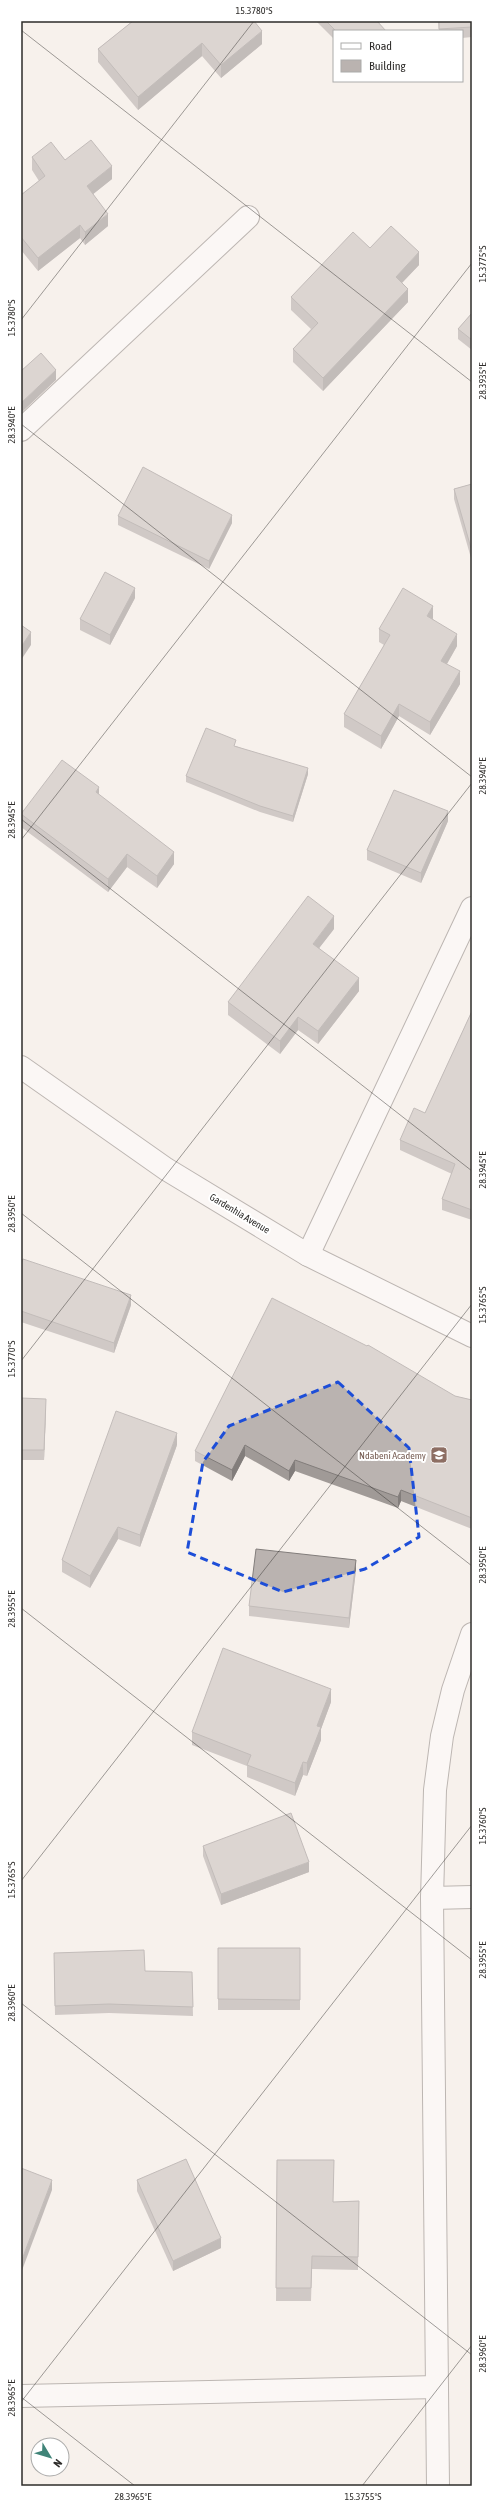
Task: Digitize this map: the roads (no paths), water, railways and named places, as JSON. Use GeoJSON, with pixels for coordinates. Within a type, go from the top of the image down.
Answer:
{"type":"FeatureCollection","features":[{"type":"Feature","properties":{"kind":"street"},"geometry":{"type":"LineString","coordinates":[[21,430],[248,217]]}},
{"type":"Feature","properties":{"kind":"street"},"geometry":{"type":"LineString","coordinates":[[308,1255],[472,908]]}},
{"type":"Feature","properties":{"kind":"street","name":"Gardenhia Avenue"},"geometry":{"type":"LineString","coordinates":[[21,1067],[166,1169],[308,1255],[472,1336]]}},
{"type":"Feature","properties":{"kind":"street"},"geometry":{"type":"LineString","coordinates":[[438,2486],[432,1898],[435,1790],[442,1736],[452,1690],[472,1634]]}},
{"type":"Feature","properties":{"kind":"street"},"geometry":{"type":"LineString","coordinates":[[432,1898],[472,1897]]}},
{"type":"Feature","properties":{"kind":"street"},"geometry":{"type":"LineString","coordinates":[[21,2396],[437,2387]]}},
{"type":"Feature","properties":{"kind":"place","name":"Ndabeni Academy"},"geometry":{"type":"Point","coordinates":[439,1455]}}]}
